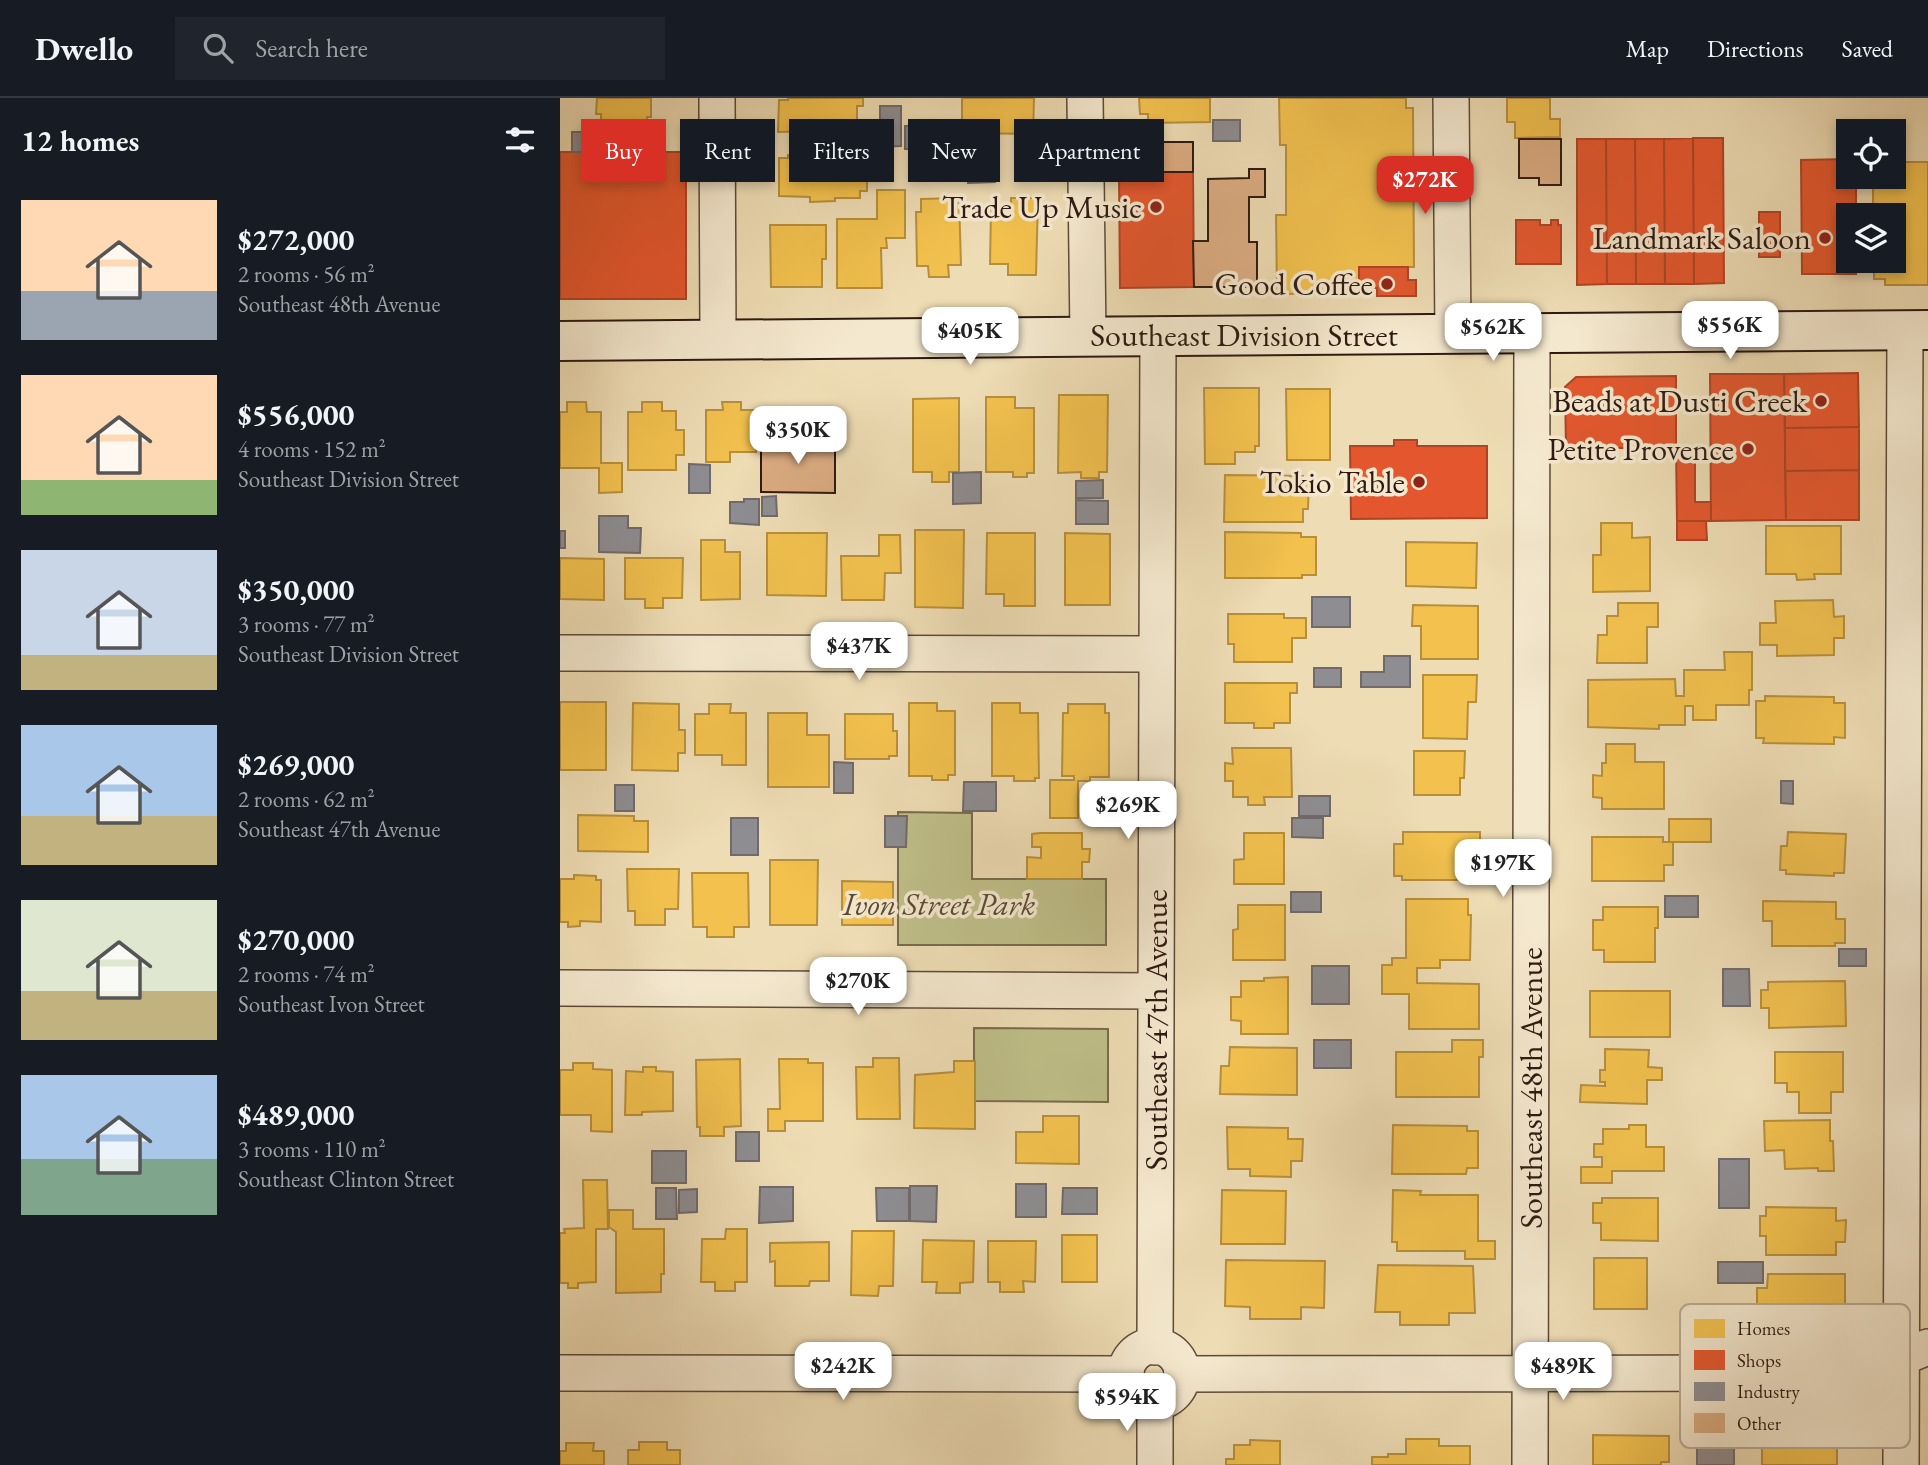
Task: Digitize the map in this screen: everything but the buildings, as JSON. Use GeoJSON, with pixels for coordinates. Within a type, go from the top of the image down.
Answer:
{"type":"FeatureCollection","features":[{"type":"Feature","properties":{"kind":"main road","name":"Southeast Division Street"},"geometry":{"type":"LineString","coordinates":[[560,341],[1917,330]]}},
{"type":"Feature","properties":{"kind":"street"},"geometry":{"type":"LineString","coordinates":[[717,98],[718,340]]}},
{"type":"Feature","properties":{"kind":"street"},"geometry":{"type":"LineString","coordinates":[[1085,98],[1088,336]]}},
{"type":"Feature","properties":{"kind":"street"},"geometry":{"type":"LineString","coordinates":[[1451,98],[1453,334]]}},
{"type":"Feature","properties":{"kind":"street"},"geometry":{"type":"LineString","coordinates":[[1910,1385],[1914,1353],[1917,330]]}},
{"type":"Feature","properties":{"kind":"street","name":"Southeast 48th Avenue"},"geometry":{"type":"LineString","coordinates":[[1530,1465],[1532,333]]}},
{"type":"Feature","properties":{"kind":"street","name":"Southeast 47th Avenue"},"geometry":{"type":"LineString","coordinates":[[1155,1346],[1158,335]]}},
{"type":"Feature","properties":{"kind":"street"},"geometry":{"type":"LineString","coordinates":[[560,653],[1157,654]]}},
{"type":"Feature","properties":{"kind":"street"},"geometry":{"type":"LineString","coordinates":[[560,988],[1156,990]]}},
{"type":"Feature","properties":{"kind":"street"},"geometry":{"type":"LineString","coordinates":[[1155,1346],[1166,1349],[1175,1356],[1182,1374],[1180,1385],[1174,1394],[1155,1402],[1136,1395],[1128,1384],[1126,1374],[1134,1354],[1155,1346]]}},
{"type":"Feature","properties":{"kind":"street"},"geometry":{"type":"LineString","coordinates":[[560,1373],[1126,1374]]}},
{"type":"Feature","properties":{"kind":"street"},"geometry":{"type":"LineString","coordinates":[[1182,1374],[1680,1374]]}},
{"type":"Feature","properties":{"kind":"street"},"geometry":{"type":"LineString","coordinates":[[1155,1402],[1155,1465]]}},
{"type":"Feature","properties":{"kind":"green space","name":"Ivon Street Park"},"geometry":{"type":"Polygon","coordinates":[[[898,812],[972,813],[972,879],[1106,879],[1106,945],[898,945],[898,812]]]}},
{"type":"Feature","properties":{"kind":"green space"},"geometry":{"type":"Polygon","coordinates":[[[974,1028],[1108,1029],[1108,1102],[974,1101],[974,1028]]]}},
{"type":"Feature","properties":{"kind":"place","name":"Trade Up Music"},"geometry":{"type":"Point","coordinates":[1156,207]}},
{"type":"Feature","properties":{"kind":"place","name":"Landmark Saloon"},"geometry":{"type":"Point","coordinates":[1825,238]}},
{"type":"Feature","properties":{"kind":"place","name":"Good Coffee"},"geometry":{"type":"Point","coordinates":[1387,284]}},
{"type":"Feature","properties":{"kind":"place","name":"Beads at Dusti Creek"},"geometry":{"type":"Point","coordinates":[1821,401]}},
{"type":"Feature","properties":{"kind":"place","name":"Petite Provence"},"geometry":{"type":"Point","coordinates":[1748,449]}},
{"type":"Feature","properties":{"kind":"place","name":"Tokio Table"},"geometry":{"type":"Point","coordinates":[1419,482]}}]}
